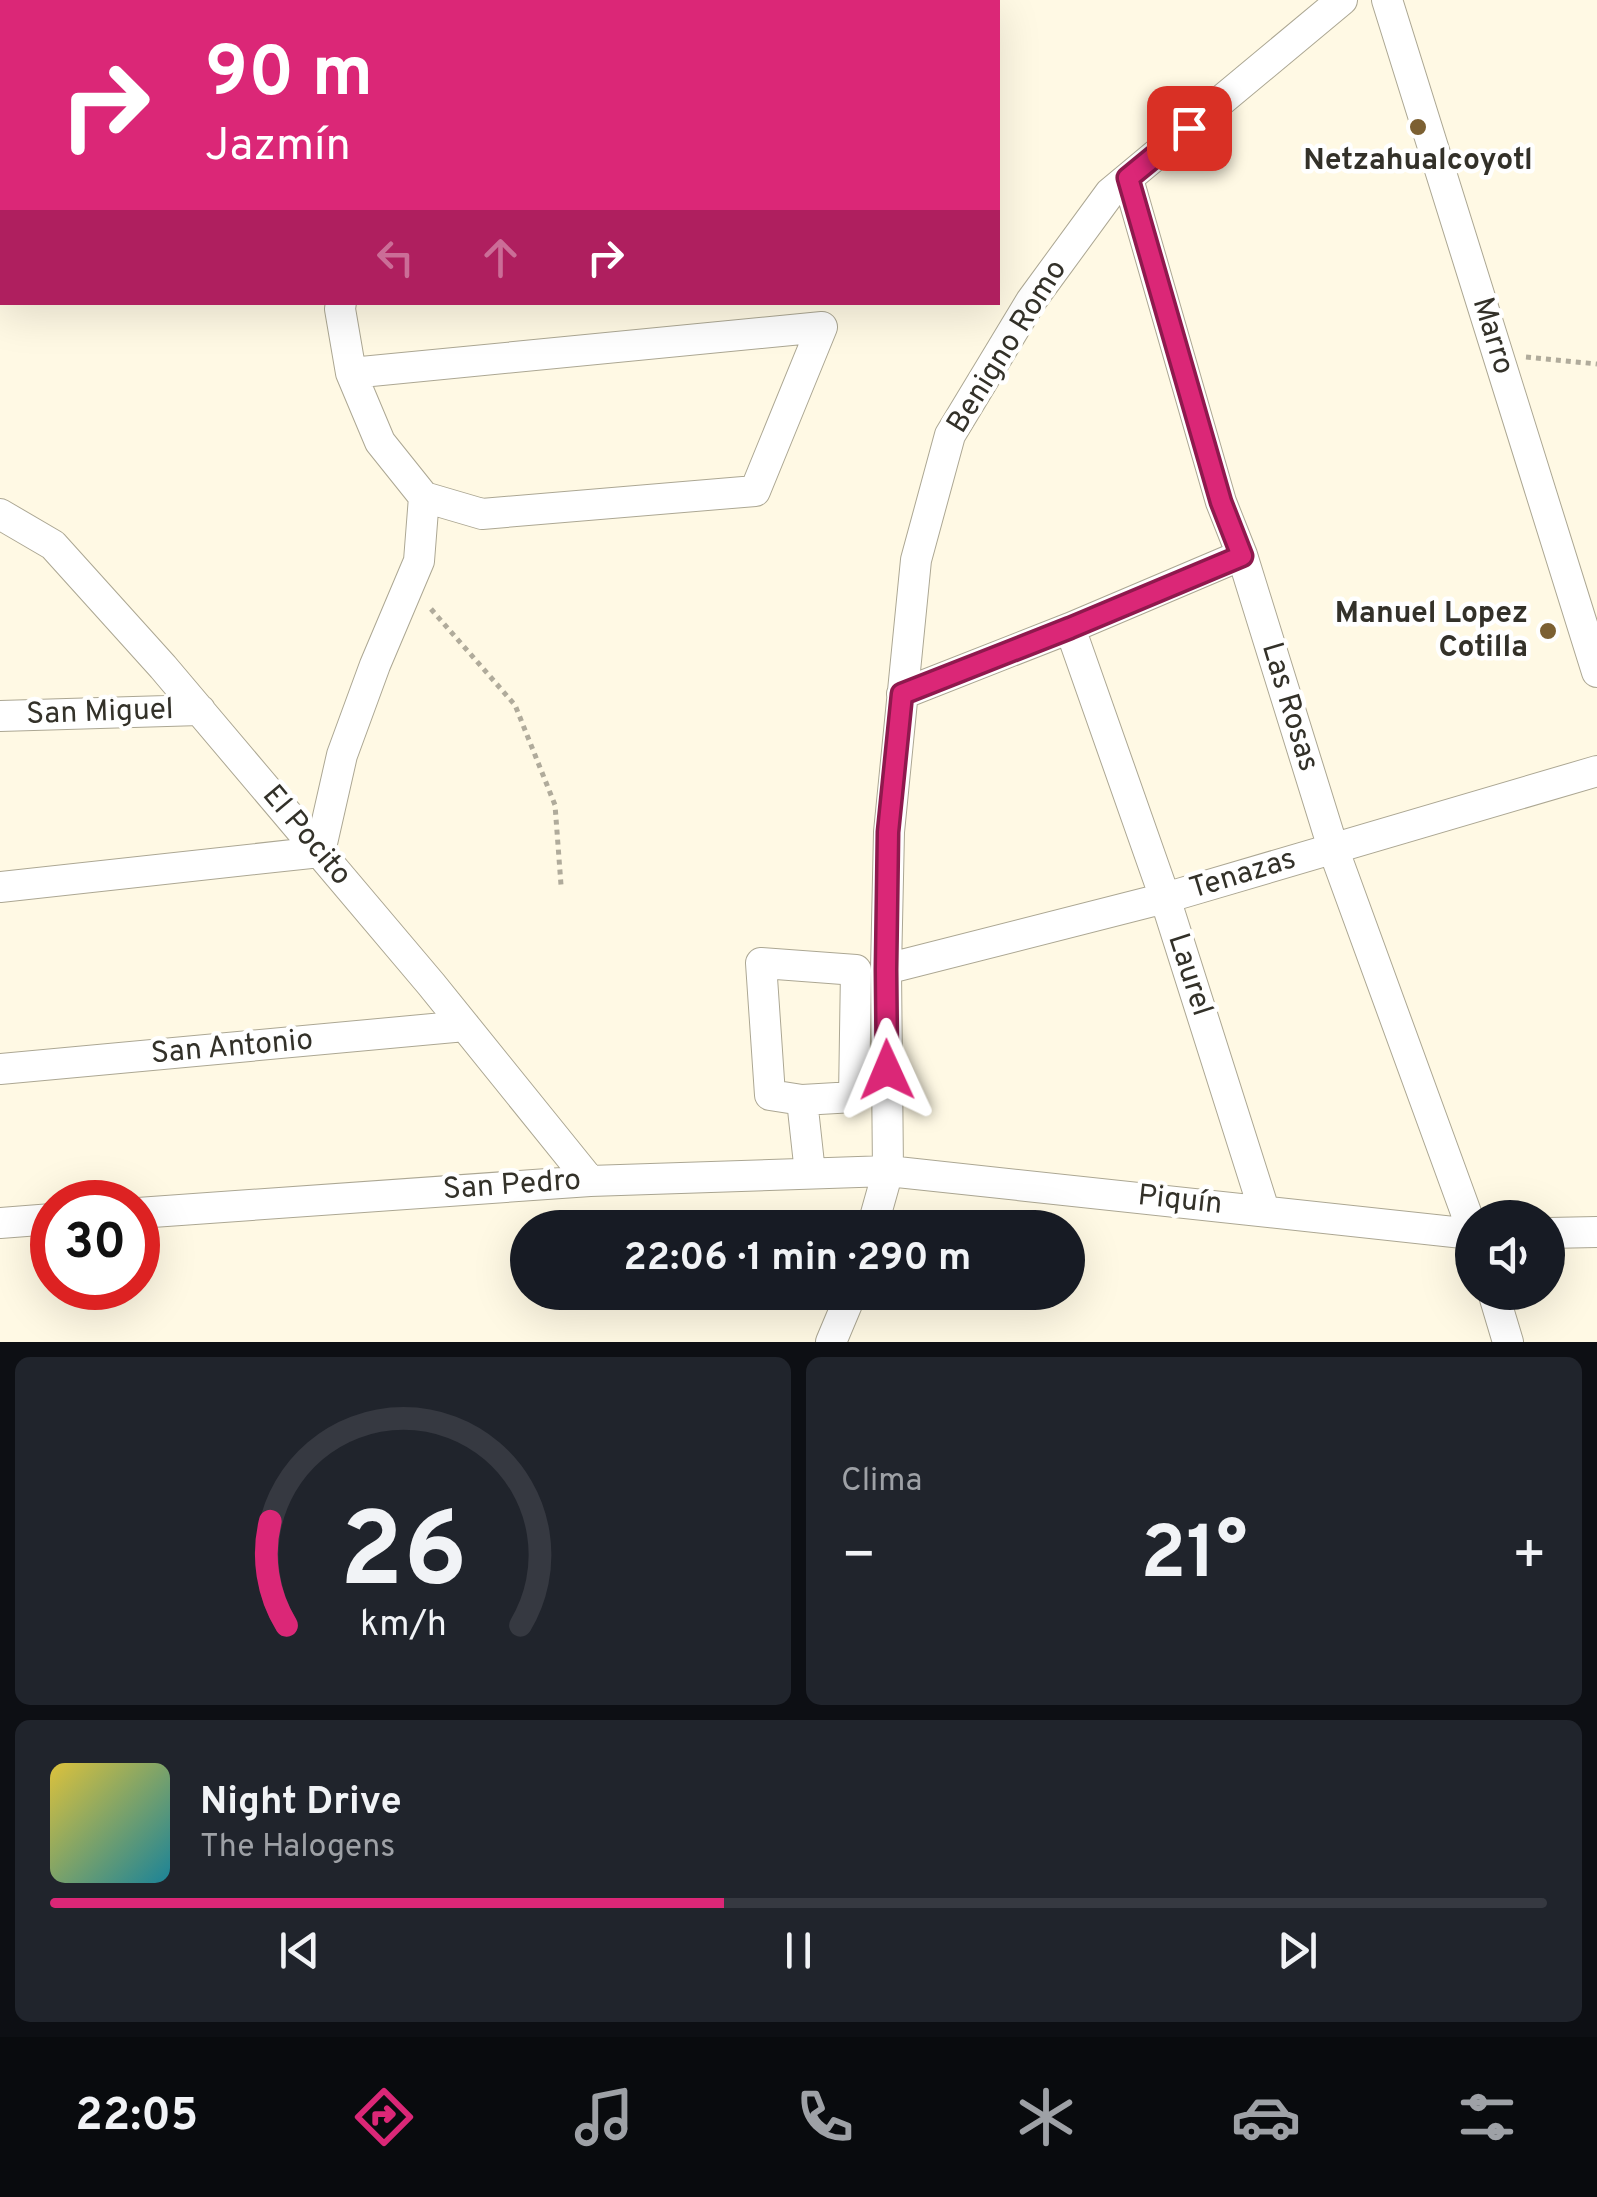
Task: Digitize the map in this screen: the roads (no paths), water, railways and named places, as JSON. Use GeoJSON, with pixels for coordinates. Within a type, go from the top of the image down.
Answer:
{"type":"FeatureCollection","features":[{"type":"Feature","properties":{"kind":"street","name":"Benigno Romo"},"geometry":{"type":"LineString","coordinates":[[877,1210],[888,1170],[888,832],[916,560],[950,435],[1031,301],[1110,194],[1342,0]]}},
{"type":"Feature","properties":{"kind":"street","name":"Marro"},"geometry":{"type":"LineString","coordinates":[[1387,0],[1597,672]]}},
{"type":"Feature","properties":{"kind":"street","name":"Las Rosas"},"geometry":{"type":"LineString","coordinates":[[1128,178],[1221,502],[1242,556],[1332,848],[1461,1200]]}},
{"type":"Feature","properties":{"kind":"street"},"geometry":{"type":"LineString","coordinates":[[341,305],[352,374],[380,442],[424,497],[482,514],[755,491],[822,327],[352,374]]}},
{"type":"Feature","properties":{"kind":"street"},"geometry":{"type":"LineString","coordinates":[[0,888],[320,852],[342,755],[419,561],[424,497]]}},
{"type":"Feature","properties":{"kind":"street","name":"El Pocito"},"geometry":{"type":"LineString","coordinates":[[0,514],[52,546],[200,710],[590,1181]]}},
{"type":"Feature","properties":{"kind":"street"},"geometry":{"type":"LineString","coordinates":[[902,694],[1242,556]]}},
{"type":"Feature","properties":{"kind":"street","name":"Laurel"},"geometry":{"type":"LineString","coordinates":[[1070,628],[1165,898],[1264,1210]]}},
{"type":"Feature","properties":{"kind":"street","name":"San Miguel"},"geometry":{"type":"LineString","coordinates":[[0,716],[200,710]]}},
{"type":"Feature","properties":{"kind":"street","name":"Tenazas"},"geometry":{"type":"LineString","coordinates":[[886,969],[1165,898],[1597,771]]}},
{"type":"Feature","properties":{"kind":"street"},"geometry":{"type":"LineString","coordinates":[[760,963],[856,970],[854,1096],[802,1100],[770,1095],[760,963]]}},
{"type":"Feature","properties":{"kind":"street","name":"San Antonio"},"geometry":{"type":"LineString","coordinates":[[0,1069],[464,1026]]}},
{"type":"Feature","properties":{"kind":"street"},"geometry":{"type":"LineString","coordinates":[[802,1100],[810,1173]]}},
{"type":"Feature","properties":{"kind":"street","name":"Piquín"},"geometry":{"type":"LineString","coordinates":[[888,1170],[1455,1229]]}},
{"type":"Feature","properties":{"kind":"street","name":"San Pedro"},"geometry":{"type":"LineString","coordinates":[[160,1211],[590,1181],[888,1170]]}},
{"type":"Feature","properties":{"kind":"street"},"geometry":{"type":"LineString","coordinates":[[0,1223],[30,1221]]}},
{"type":"Feature","properties":{"kind":"street"},"geometry":{"type":"LineString","coordinates":[[1565,1233],[1597,1232]]}},
{"type":"Feature","properties":{"kind":"street"},"geometry":{"type":"LineString","coordinates":[[831,1342],[844,1310]]}},
{"type":"Feature","properties":{"kind":"street"},"geometry":{"type":"LineString","coordinates":[[1498,1310],[1508,1342]]}},
{"type":"Feature","properties":{"kind":"place","name":"Netzahualcoyotl"},"geometry":{"type":"Point","coordinates":[1418,127]}},
{"type":"Feature","properties":{"kind":"place","name":"Manuel Lopez Cotilla"},"geometry":{"type":"Point","coordinates":[1548,631]}}]}
